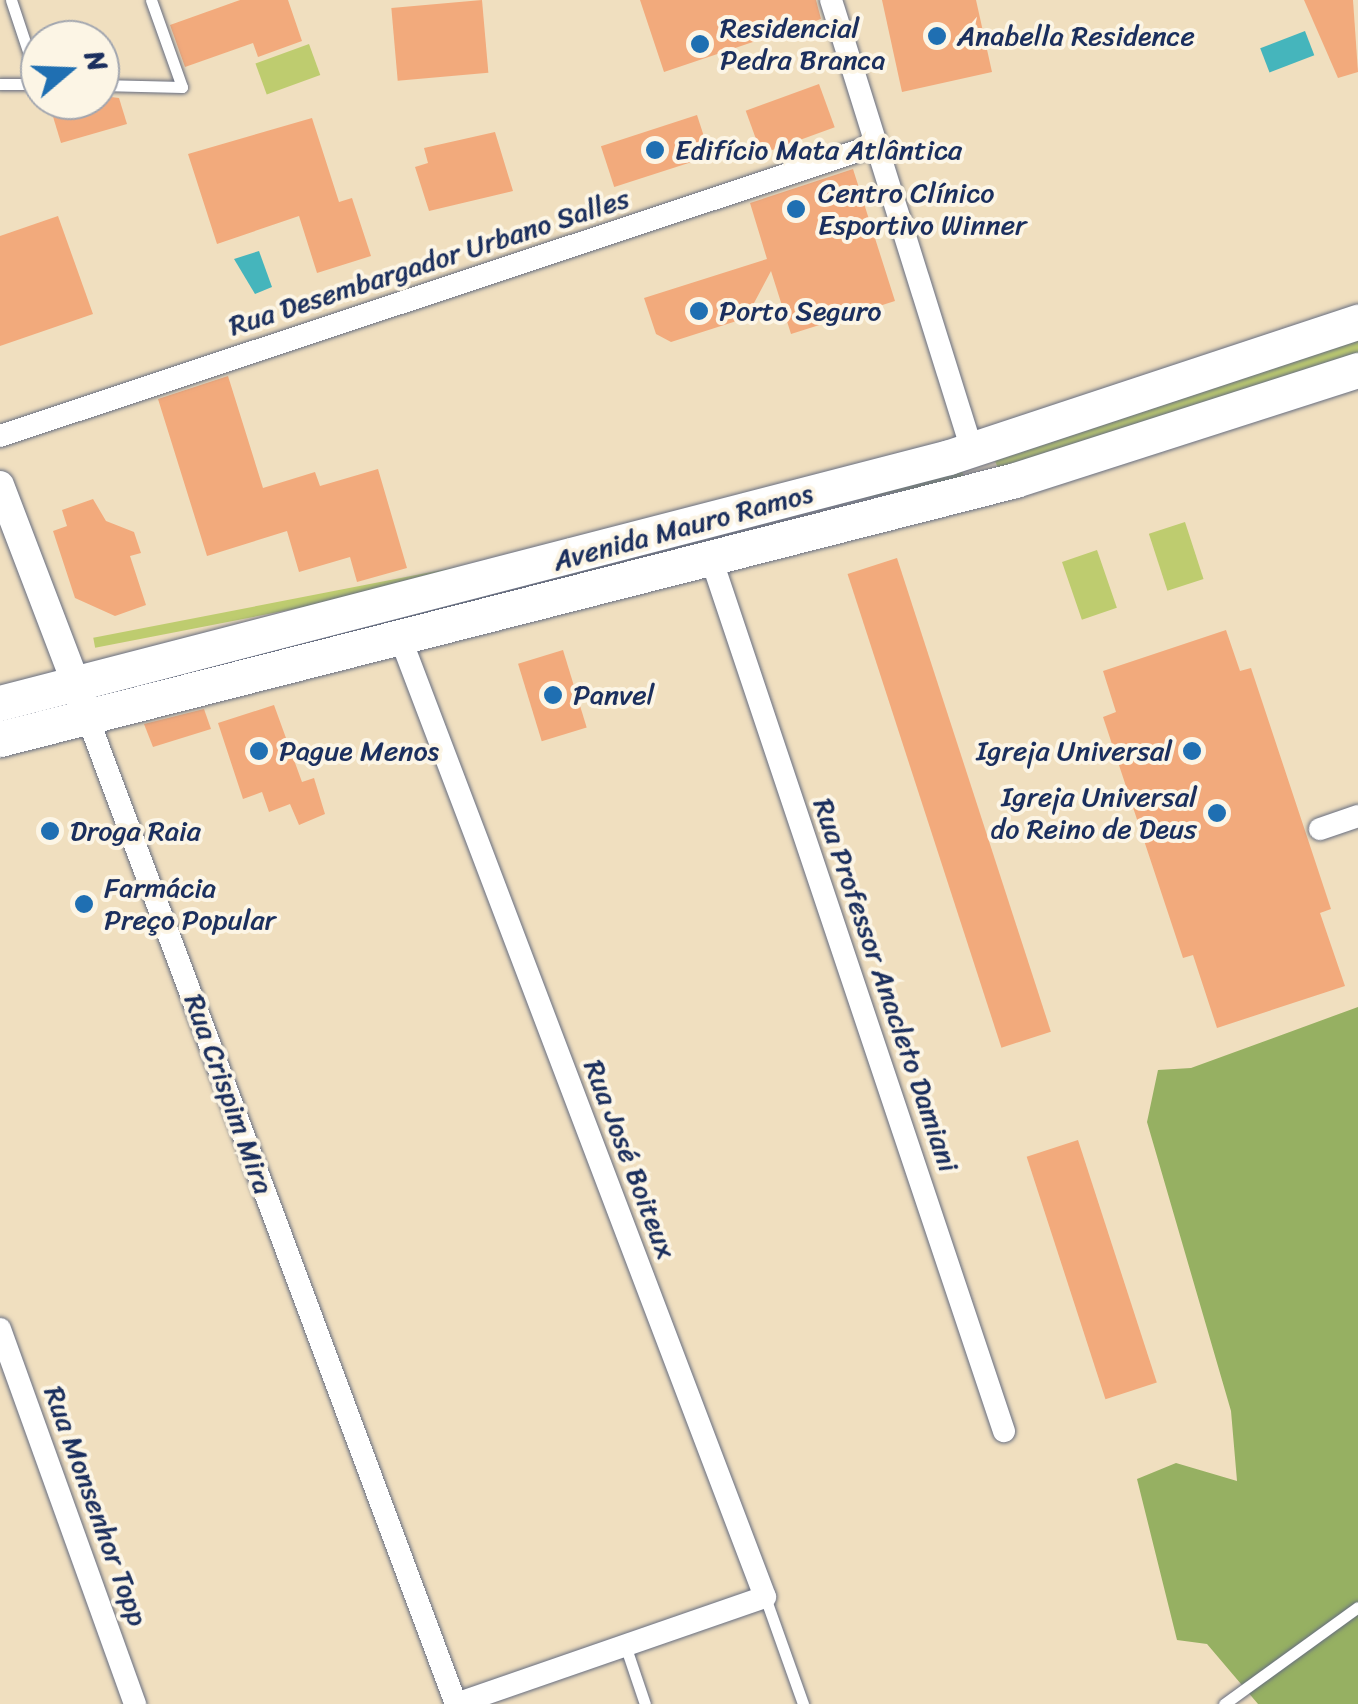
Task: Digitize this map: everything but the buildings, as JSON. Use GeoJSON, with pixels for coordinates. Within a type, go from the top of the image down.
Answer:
{"type":"FeatureCollection","features":[{"type":"Feature","properties":{"kind":"main road","name":"Avenida Mauro Ramos"},"geometry":{"type":"LineString","coordinates":[[2,720],[972,450],[1358,322]]}},
{"type":"Feature","properties":{"kind":"main road","name":"Avenida Mauro Ramos"},"geometry":{"type":"LineString","coordinates":[[81,700],[400,636],[984,488],[1358,370]]}},
{"type":"Feature","properties":{"kind":"main road"},"geometry":{"type":"LineString","coordinates":[[972,450],[984,488]]}},
{"type":"Feature","properties":{"kind":"street"},"geometry":{"type":"LineString","coordinates":[[830,0],[972,450]]}},
{"type":"Feature","properties":{"kind":"street","name":"Rua Desembargador Urbano Salles"},"geometry":{"type":"LineString","coordinates":[[0,436],[876,145]]}},
{"type":"Feature","properties":{"kind":"street","name":"Rua Crispim Mira"},"geometry":{"type":"LineString","coordinates":[[0,485],[456,1704]]}},
{"type":"Feature","properties":{"kind":"street","name":"Rua Professor Anacleto Damiani"},"geometry":{"type":"LineString","coordinates":[[711,558],[1004,1431]]}},
{"type":"Feature","properties":{"kind":"street","name":"Rua José Boiteux"},"geometry":{"type":"LineString","coordinates":[[400,636],[765,1597]]}},
{"type":"Feature","properties":{"kind":"street"},"geometry":{"type":"LineString","coordinates":[[1320,829],[1358,816]]}},
{"type":"Feature","properties":{"kind":"street","name":"Rua Monsenhor Topp"},"geometry":{"type":"LineString","coordinates":[[0,1329],[134,1704]]}},
{"type":"Feature","properties":{"kind":"street"},"geometry":{"type":"LineString","coordinates":[[456,1704],[765,1597]]}},
{"type":"Feature","properties":{"kind":"lane"},"geometry":{"type":"LineString","coordinates":[[10,0],[20,28]]}},
{"type":"Feature","properties":{"kind":"lane"},"geometry":{"type":"LineString","coordinates":[[120,85],[182,87],[150,0]]}},
{"type":"Feature","properties":{"kind":"lane","name":"Rua José Boiteux"},"geometry":{"type":"LineString","coordinates":[[765,1597],[802,1704]]}},
{"type":"Feature","properties":{"kind":"lane"},"geometry":{"type":"LineString","coordinates":[[1224,1704],[1358,1607]]}},
{"type":"Feature","properties":{"kind":"lane"},"geometry":{"type":"LineString","coordinates":[[625,1645],[646,1704]]}},
{"type":"Feature","properties":{"kind":"green space"},"geometry":{"type":"Polygon","coordinates":[[[309,44],[320,75],[267,95],[255,63],[309,44]]]}},
{"type":"Feature","properties":{"kind":"green space"},"geometry":{"type":"Polygon","coordinates":[[[1358,340],[1358,355],[998,468],[995,461],[1358,340]]]}},
{"type":"Feature","properties":{"kind":"green space"},"geometry":{"type":"Polygon","coordinates":[[[962,469],[964,479],[95,648],[93,638],[962,469]]]}},
{"type":"Feature","properties":{"kind":"green space"},"geometry":{"type":"Polygon","coordinates":[[[1185,522],[1204,579],[1167,591],[1149,534],[1185,522]]]}},
{"type":"Feature","properties":{"kind":"green space"},"geometry":{"type":"Polygon","coordinates":[[[1097,550],[1117,608],[1082,620],[1062,562],[1097,550]]]}},
{"type":"Feature","properties":{"kind":"green space"},"geometry":{"type":"Polygon","coordinates":[[[1358,1007],[1358,1704],[1258,1704],[1207,1644],[1177,1640],[1137,1479],[1176,1463],[1237,1481],[1231,1411],[1147,1122],[1158,1070],[1191,1068],[1358,1007]]]}},
{"type":"Feature","properties":{"kind":"water"},"geometry":{"type":"Polygon","coordinates":[[[1305,31],[1314,55],[1270,72],[1260,48],[1305,31]]]}},
{"type":"Feature","properties":{"kind":"water"},"geometry":{"type":"Polygon","coordinates":[[[259,251],[272,287],[255,294],[234,259],[259,251]]]}},
{"type":"Feature","properties":{"kind":"place","name":"Anabella Residence"},"geometry":{"type":"Point","coordinates":[937,36]}},
{"type":"Feature","properties":{"kind":"place","name":"Residencial Pedra Branca"},"geometry":{"type":"Point","coordinates":[700,44]}},
{"type":"Feature","properties":{"kind":"place","name":"Edifício Mata Atlântica"},"geometry":{"type":"Point","coordinates":[655,150]}},
{"type":"Feature","properties":{"kind":"place","name":"Centro Clínico Esportivo Winner"},"geometry":{"type":"Point","coordinates":[796,209]}},
{"type":"Feature","properties":{"kind":"place","name":"Porto Seguro"},"geometry":{"type":"Point","coordinates":[699,311]}},
{"type":"Feature","properties":{"kind":"place","name":"Panvel"},"geometry":{"type":"Point","coordinates":[553,695]}},
{"type":"Feature","properties":{"kind":"place","name":"Pague Menos"},"geometry":{"type":"Point","coordinates":[259,751]}},
{"type":"Feature","properties":{"kind":"place","name":"Igreja Universal"},"geometry":{"type":"Point","coordinates":[1192,751]}},
{"type":"Feature","properties":{"kind":"place","name":"Igreja Universal do Reino de Deus"},"geometry":{"type":"Point","coordinates":[1217,813]}},
{"type":"Feature","properties":{"kind":"place","name":"Droga Raia"},"geometry":{"type":"Point","coordinates":[50,831]}},
{"type":"Feature","properties":{"kind":"place","name":"Farmácia Preço Popular"},"geometry":{"type":"Point","coordinates":[84,904]}}]}
